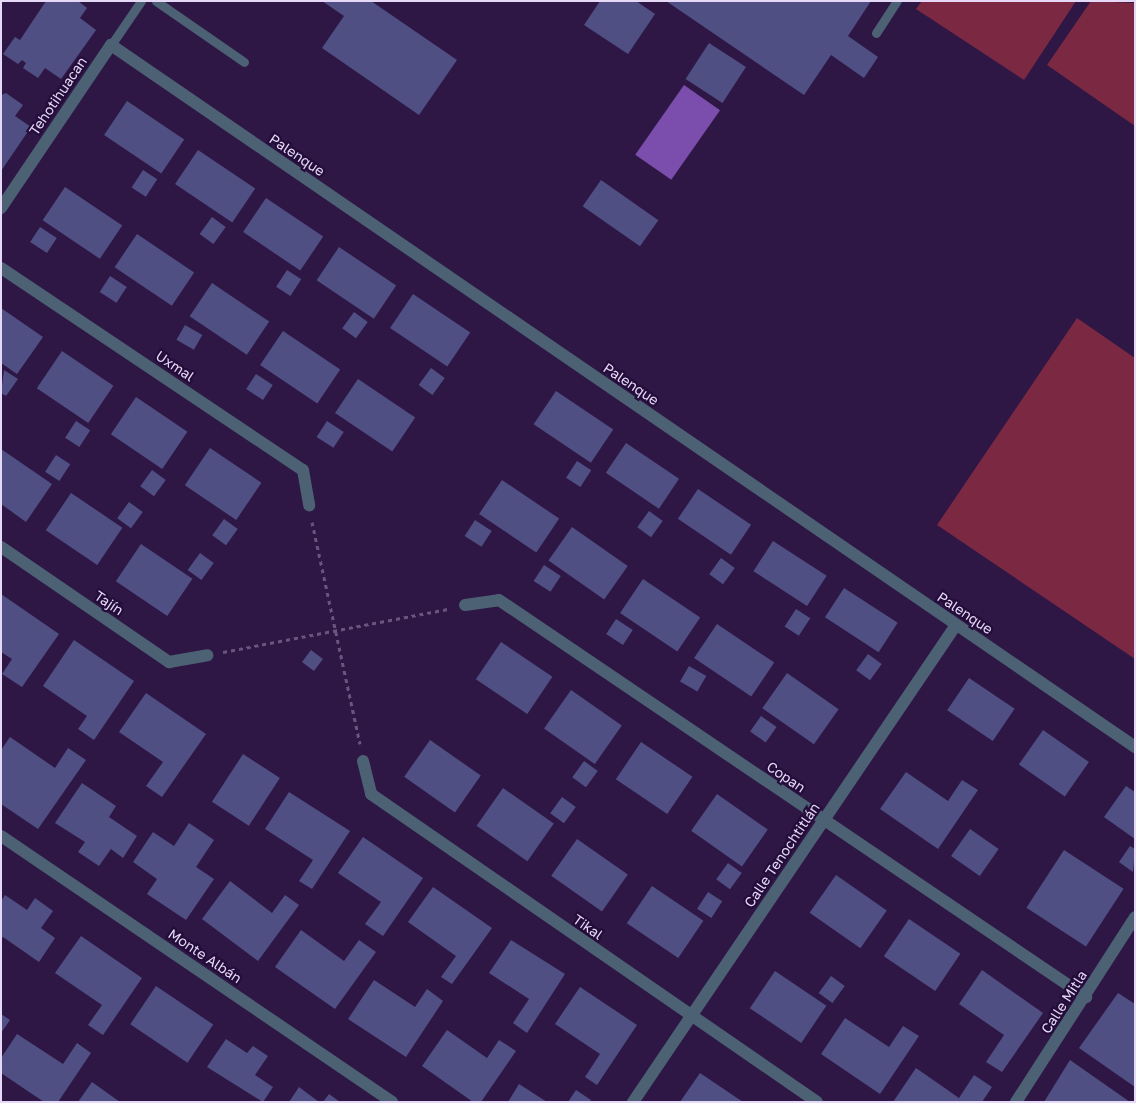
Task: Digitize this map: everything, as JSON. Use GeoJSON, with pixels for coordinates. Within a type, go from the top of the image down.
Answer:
{"type":"FeatureCollection","features":[{"type":"Feature","properties":{"kind":"street","name":"Tehotihuacan"},"geometry":{"type":"LineString","coordinates":[[1,208],[111,45]]}},
{"type":"Feature","properties":{"kind":"street","name":"Palenque"},"geometry":{"type":"LineString","coordinates":[[111,45],[1135,747]]}},
{"type":"Feature","properties":{"kind":"street","name":"Uxmal"},"geometry":{"type":"LineString","coordinates":[[1,268],[303,470],[308,505]]}},
{"type":"Feature","properties":{"kind":"street","name":"Tajín"},"geometry":{"type":"LineString","coordinates":[[1,547],[169,662],[207,655]]}},
{"type":"Feature","properties":{"kind":"street","name":"Copan"},"geometry":{"type":"LineString","coordinates":[[465,605],[499,600],[1086,997]]}},
{"type":"Feature","properties":{"kind":"street","name":"Calle Tenochtitlán"},"geometry":{"type":"LineString","coordinates":[[633,1102],[956,625]]}},
{"type":"Feature","properties":{"kind":"street","name":"Tikal"},"geometry":{"type":"LineString","coordinates":[[363,761],[371,794],[817,1102]]}},
{"type":"Feature","properties":{"kind":"street","name":"Monte Albán"},"geometry":{"type":"LineString","coordinates":[[1,836],[392,1102]]}},
{"type":"Feature","properties":{"kind":"street","name":"Calle Mitla"},"geometry":{"type":"LineString","coordinates":[[1016,1102],[1086,997],[1135,917]]}},
{"type":"Feature","properties":{"kind":"lane","name":"Tehotihuacan"},"geometry":{"type":"LineString","coordinates":[[111,45],[141,1]]}},
{"type":"Feature","properties":{"kind":"lane"},"geometry":{"type":"LineString","coordinates":[[156,1],[244,62]]}},
{"type":"Feature","properties":{"kind":"lane"},"geometry":{"type":"LineString","coordinates":[[876,33],[897,1]]}},
{"type":"Feature","properties":{"kind":"path"},"geometry":{"type":"LineString","coordinates":[[308,505],[363,761]]}},
{"type":"Feature","properties":{"kind":"path"},"geometry":{"type":"LineString","coordinates":[[207,655],[465,605]]}},
{"type":"Feature","properties":{"kind":"shaded area"},"geometry":{"type":"Polygon","coordinates":[[[922,1],[1076,1],[1024,80],[916,9],[922,1]]]}},
{"type":"Feature","properties":{"kind":"shaded area"},"geometry":{"type":"Polygon","coordinates":[[[1091,1],[1135,3],[1135,126],[1047,65],[1091,1]]]}},
{"type":"Feature","properties":{"kind":"shaded area"},"geometry":{"type":"Polygon","coordinates":[[[684,85],[720,110],[671,180],[635,155],[684,85]]]}},
{"type":"Feature","properties":{"kind":"shaded area"},"geometry":{"type":"Polygon","coordinates":[[[1077,318],[1135,358],[1135,659],[937,525],[1077,318]]]}},
{"type":"Feature","properties":{"kind":"building"},"geometry":{"type":"Polygon","coordinates":[[[46,1],[78,1],[87,8],[80,18],[96,30],[61,79],[45,68],[38,78],[23,68],[26,63],[22,60],[18,64],[3,54],[15,37],[20,40],[46,1]]]}},
{"type":"Feature","properties":{"kind":"building"},"geometry":{"type":"Polygon","coordinates":[[[322,1],[371,1],[457,60],[419,115],[322,48],[344,16],[322,1]]]}},
{"type":"Feature","properties":{"kind":"building"},"geometry":{"type":"Polygon","coordinates":[[[600,1],[636,1],[655,14],[628,54],[584,25],[600,1]]]}},
{"type":"Feature","properties":{"kind":"building"},"geometry":{"type":"Polygon","coordinates":[[[666,1],[871,1],[848,36],[878,57],[864,78],[831,55],[804,95],[666,1]]]}},
{"type":"Feature","properties":{"kind":"building"},"geometry":{"type":"Polygon","coordinates":[[[709,43],[746,67],[722,103],[686,79],[709,43]]]}},
{"type":"Feature","properties":{"kind":"building"},"geometry":{"type":"Polygon","coordinates":[[[6,93],[23,105],[15,116],[31,127],[1,171],[1,95],[6,93]]]}},
{"type":"Feature","properties":{"kind":"building"},"geometry":{"type":"Polygon","coordinates":[[[127,101],[184,140],[161,174],[104,135],[127,101]]]}},
{"type":"Feature","properties":{"kind":"building"},"geometry":{"type":"Polygon","coordinates":[[[198,150],[255,189],[232,223],[175,184],[198,150]]]}},
{"type":"Feature","properties":{"kind":"building"},"geometry":{"type":"Polygon","coordinates":[[[143,170],[157,179],[146,197],[132,188],[143,170]]]}},
{"type":"Feature","properties":{"kind":"building"},"geometry":{"type":"Polygon","coordinates":[[[601,180],[658,220],[640,246],[583,206],[601,180]]]}},
{"type":"Feature","properties":{"kind":"building"},"geometry":{"type":"Polygon","coordinates":[[[65,187],[122,226],[100,259],[43,220],[65,187]]]}},
{"type":"Feature","properties":{"kind":"building"},"geometry":{"type":"Polygon","coordinates":[[[266,198],[323,237],[300,271],[243,232],[266,198]]]}},
{"type":"Feature","properties":{"kind":"building"},"geometry":{"type":"Polygon","coordinates":[[[212,217],[226,227],[213,244],[200,234],[212,217]]]}},
{"type":"Feature","properties":{"kind":"building"},"geometry":{"type":"Polygon","coordinates":[[[40,227],[57,238],[47,253],[30,242],[40,227]]]}},
{"type":"Feature","properties":{"kind":"building"},"geometry":{"type":"Polygon","coordinates":[[[137,234],[194,273],[172,306],[115,267],[137,234]]]}},
{"type":"Feature","properties":{"kind":"building"},"geometry":{"type":"Polygon","coordinates":[[[339,247],[396,286],[374,319],[317,280],[339,247]]]}},
{"type":"Feature","properties":{"kind":"building"},"geometry":{"type":"Polygon","coordinates":[[[287,270],[301,279],[290,296],[276,287],[287,270]]]}},
{"type":"Feature","properties":{"kind":"building"},"geometry":{"type":"Polygon","coordinates":[[[110,276],[127,287],[116,303],[100,292],[110,276]]]}},
{"type":"Feature","properties":{"kind":"building"},"geometry":{"type":"Polygon","coordinates":[[[212,283],[269,322],[247,355],[190,316],[212,283]]]}},
{"type":"Feature","properties":{"kind":"building"},"geometry":{"type":"Polygon","coordinates":[[[413,294],[470,333],[447,367],[390,328],[413,294]]]}},
{"type":"Feature","properties":{"kind":"building"},"geometry":{"type":"Polygon","coordinates":[[[1,308],[43,337],[17,374],[1,363],[1,308]]]}},
{"type":"Feature","properties":{"kind":"building"},"geometry":{"type":"Polygon","coordinates":[[[354,312],[368,322],[356,338],[342,328],[354,312]]]}},
{"type":"Feature","properties":{"kind":"building"},"geometry":{"type":"Polygon","coordinates":[[[185,325],[202,335],[194,350],[176,340],[185,325]]]}},
{"type":"Feature","properties":{"kind":"building"},"geometry":{"type":"Polygon","coordinates":[[[283,331],[340,370],[317,404],[260,365],[283,331]]]}},
{"type":"Feature","properties":{"kind":"building"},"geometry":{"type":"Polygon","coordinates":[[[62,351],[113,386],[88,423],[37,388],[62,351]]]}},
{"type":"Feature","properties":{"kind":"building"},"geometry":{"type":"Polygon","coordinates":[[[431,368],[445,378],[432,395],[419,385],[431,368]]]}},
{"type":"Feature","properties":{"kind":"building"},"geometry":{"type":"Polygon","coordinates":[[[4,370],[18,379],[6,396],[1,393],[4,370]]]}},
{"type":"Feature","properties":{"kind":"building"},"geometry":{"type":"Polygon","coordinates":[[[256,374],[273,385],[263,400],[246,389],[256,374]]]}},
{"type":"Feature","properties":{"kind":"building"},"geometry":{"type":"Polygon","coordinates":[[[358,379],[415,418],[392,452],[335,413],[358,379]]]}},
{"type":"Feature","properties":{"kind":"building"},"geometry":{"type":"Polygon","coordinates":[[[556,391],[613,430],[591,463],[534,424],[556,391]]]}},
{"type":"Feature","properties":{"kind":"building"},"geometry":{"type":"Polygon","coordinates":[[[136,397],[187,432],[162,469],[111,434],[136,397]]]}},
{"type":"Feature","properties":{"kind":"building"},"geometry":{"type":"Polygon","coordinates":[[[76,421],[90,430],[79,447],[65,438],[76,421]]]}},
{"type":"Feature","properties":{"kind":"building"},"geometry":{"type":"Polygon","coordinates":[[[327,421],[344,432],[333,448],[317,437],[327,421]]]}},
{"type":"Feature","properties":{"kind":"building"},"geometry":{"type":"Polygon","coordinates":[[[626,443],[679,479],[659,509],[606,473],[626,443]]]}},
{"type":"Feature","properties":{"kind":"building"},"geometry":{"type":"Polygon","coordinates":[[[210,448],[261,483],[236,520],[185,485],[210,448]]]}},
{"type":"Feature","properties":{"kind":"building"},"geometry":{"type":"Polygon","coordinates":[[[1,449],[52,484],[26,522],[1,504],[1,449]]]}},
{"type":"Feature","properties":{"kind":"building"},"geometry":{"type":"Polygon","coordinates":[[[56,455],[70,464],[59,481],[45,472],[56,455]]]}},
{"type":"Feature","properties":{"kind":"building"},"geometry":{"type":"Polygon","coordinates":[[[577,461],[591,470],[580,487],[566,478],[577,461]]]}},
{"type":"Feature","properties":{"kind":"building"},"geometry":{"type":"Polygon","coordinates":[[[152,470],[166,480],[154,496],[140,486],[152,470]]]}},
{"type":"Feature","properties":{"kind":"building"},"geometry":{"type":"Polygon","coordinates":[[[502,480],[559,519],[536,553],[479,514],[502,480]]]}},
{"type":"Feature","properties":{"kind":"building"},"geometry":{"type":"Polygon","coordinates":[[[698,489],[751,525],[731,555],[678,519],[698,489]]]}},
{"type":"Feature","properties":{"kind":"building"},"geometry":{"type":"Polygon","coordinates":[[[71,493],[122,528],[97,565],[46,530],[71,493]]]}},
{"type":"Feature","properties":{"kind":"building"},"geometry":{"type":"Polygon","coordinates":[[[129,502],[143,512],[131,528],[117,518],[129,502]]]}},
{"type":"Feature","properties":{"kind":"building"},"geometry":{"type":"Polygon","coordinates":[[[649,511],[663,521],[651,537],[637,527],[649,511]]]}},
{"type":"Feature","properties":{"kind":"building"},"geometry":{"type":"Polygon","coordinates":[[[224,519],[238,529],[226,545],[212,535],[224,519]]]}},
{"type":"Feature","properties":{"kind":"building"},"geometry":{"type":"Polygon","coordinates":[[[475,520],[492,531],[481,547],[465,536],[475,520]]]}},
{"type":"Feature","properties":{"kind":"building"},"geometry":{"type":"Polygon","coordinates":[[[572,527],[628,566],[604,600],[548,561],[572,527]]]}},
{"type":"Feature","properties":{"kind":"building"},"geometry":{"type":"Polygon","coordinates":[[[773,541],[827,576],[807,606],[753,571],[773,541]]]}},
{"type":"Feature","properties":{"kind":"building"},"geometry":{"type":"Polygon","coordinates":[[[141,544],[192,579],[167,616],[116,581],[141,544]]]}},
{"type":"Feature","properties":{"kind":"building"},"geometry":{"type":"Polygon","coordinates":[[[200,553],[214,563],[201,580],[188,570],[200,553]]]}},
{"type":"Feature","properties":{"kind":"building"},"geometry":{"type":"Polygon","coordinates":[[[721,558],[735,568],[723,584],[709,574],[721,558]]]}},
{"type":"Feature","properties":{"kind":"building"},"geometry":{"type":"Polygon","coordinates":[[[544,565],[561,576],[550,592],[534,581],[544,565]]]}},
{"type":"Feature","properties":{"kind":"building"},"geometry":{"type":"Polygon","coordinates":[[[643,579],[700,618],[677,652],[620,613],[643,579]]]}},
{"type":"Feature","properties":{"kind":"building"},"geometry":{"type":"Polygon","coordinates":[[[844,588],[898,623],[879,652],[825,617],[844,588]]]}},
{"type":"Feature","properties":{"kind":"building"},"geometry":{"type":"Polygon","coordinates":[[[1,594],[59,634],[22,687],[2,674],[12,659],[1,652],[1,594]]]}},
{"type":"Feature","properties":{"kind":"building"},"geometry":{"type":"Polygon","coordinates":[[[796,609],[810,618],[799,636],[785,627],[796,609]]]}},
{"type":"Feature","properties":{"kind":"building"},"geometry":{"type":"Polygon","coordinates":[[[616,619],[633,630],[623,645],[606,634],[616,619]]]}},
{"type":"Feature","properties":{"kind":"building"},"geometry":{"type":"Polygon","coordinates":[[[717,624],[774,663],[751,697],[694,658],[717,624]]]}},
{"type":"Feature","properties":{"kind":"building"},"geometry":{"type":"Polygon","coordinates":[[[74,640],[134,681],[94,740],[78,729],[87,716],[43,686],[74,640]]]}},
{"type":"Feature","properties":{"kind":"building"},"geometry":{"type":"Polygon","coordinates":[[[501,642],[552,677],[527,714],[476,679],[501,642]]]}},
{"type":"Feature","properties":{"kind":"building"},"geometry":{"type":"Polygon","coordinates":[[[311,650],[323,659],[314,671],[302,662],[311,650]]]}},
{"type":"Feature","properties":{"kind":"building"},"geometry":{"type":"Polygon","coordinates":[[[868,654],[882,664],[870,680],[856,670],[868,654]]]}},
{"type":"Feature","properties":{"kind":"building"},"geometry":{"type":"Polygon","coordinates":[[[689,666],[706,676],[697,692],[680,682],[689,666]]]}},
{"type":"Feature","properties":{"kind":"building"},"geometry":{"type":"Polygon","coordinates":[[[787,673],[839,709],[814,744],[762,708],[787,673]]]}},
{"type":"Feature","properties":{"kind":"building"},"geometry":{"type":"Polygon","coordinates":[[[969,678],[1015,709],[993,741],[947,710],[969,678]]]}},
{"type":"Feature","properties":{"kind":"building"},"geometry":{"type":"Polygon","coordinates":[[[571,690],[622,726],[595,764],[544,729],[571,690]]]}},
{"type":"Feature","properties":{"kind":"building"},"geometry":{"type":"Polygon","coordinates":[[[146,693],[206,734],[162,797],[146,786],[163,762],[119,732],[146,693]]]}},
{"type":"Feature","properties":{"kind":"building"},"geometry":{"type":"Polygon","coordinates":[[[761,716],[777,727],[766,742],[750,732],[761,716]]]}},
{"type":"Feature","properties":{"kind":"building"},"geometry":{"type":"Polygon","coordinates":[[[1043,730],[1089,762],[1065,797],[1019,764],[1043,730]]]}},
{"type":"Feature","properties":{"kind":"building"},"geometry":{"type":"Polygon","coordinates":[[[10,737],[55,768],[68,748],[86,760],[38,829],[1,804],[1,750],[10,737]]]}},
{"type":"Feature","properties":{"kind":"building"},"geometry":{"type":"Polygon","coordinates":[[[430,740],[481,776],[455,812],[404,777],[430,740]]]}},
{"type":"Feature","properties":{"kind":"building"},"geometry":{"type":"Polygon","coordinates":[[[641,742],[692,777],[667,814],[616,779],[641,742]]]}},
{"type":"Feature","properties":{"kind":"building"},"geometry":{"type":"Polygon","coordinates":[[[243,754],[280,778],[249,826],[212,802],[243,754]]]}},
{"type":"Feature","properties":{"kind":"building"},"geometry":{"type":"Polygon","coordinates":[[[584,761],[598,771],[586,787],[572,777],[584,761]]]}},
{"type":"Feature","properties":{"kind":"building"},"geometry":{"type":"Polygon","coordinates":[[[906,772],[948,801],[962,780],[978,790],[938,849],[880,809],[906,772]]]}},
{"type":"Feature","properties":{"kind":"building"},"geometry":{"type":"Polygon","coordinates":[[[82,783],[116,806],[109,817],[137,836],[123,858],[111,849],[99,866],[78,852],[85,842],[55,823],[82,783]]]}},
{"type":"Feature","properties":{"kind":"building"},"geometry":{"type":"Polygon","coordinates":[[[1126,786],[1135,792],[1135,839],[1104,817],[1126,786]]]}},
{"type":"Feature","properties":{"kind":"building"},"geometry":{"type":"Polygon","coordinates":[[[503,788],[554,824],[527,861],[477,826],[503,788]]]}},
{"type":"Feature","properties":{"kind":"building"},"geometry":{"type":"Polygon","coordinates":[[[289,792],[350,831],[312,889],[299,881],[313,860],[265,829],[289,792]]]}},
{"type":"Feature","properties":{"kind":"building"},"geometry":{"type":"Polygon","coordinates":[[[717,794],[768,830],[742,866],[691,831],[717,794]]]}},
{"type":"Feature","properties":{"kind":"building"},"geometry":{"type":"Polygon","coordinates":[[[562,797],[576,807],[564,823],[550,813],[562,797]]]}},
{"type":"Feature","properties":{"kind":"building"},"geometry":{"type":"Polygon","coordinates":[[[189,823],[214,840],[196,867],[214,879],[186,920],[147,894],[157,879],[133,862],[153,832],[174,846],[189,823]]]}},
{"type":"Feature","properties":{"kind":"building"},"geometry":{"type":"Polygon","coordinates":[[[970,829],[999,849],[980,876],[951,856],[970,829]]]}},
{"type":"Feature","properties":{"kind":"building"},"geometry":{"type":"Polygon","coordinates":[[[363,837],[423,878],[383,936],[365,924],[381,902],[338,873],[363,837]]]}},
{"type":"Feature","properties":{"kind":"building"},"geometry":{"type":"Polygon","coordinates":[[[577,839],[628,875],[602,911],[551,876],[577,839]]]}},
{"type":"Feature","properties":{"kind":"building"},"geometry":{"type":"Polygon","coordinates":[[[1130,846],[1135,849],[1133,872],[1119,862],[1130,846]]]}},
{"type":"Feature","properties":{"kind":"building"},"geometry":{"type":"Polygon","coordinates":[[[1064,850],[1124,889],[1086,947],[1026,908],[1064,850]]]}},
{"type":"Feature","properties":{"kind":"building"},"geometry":{"type":"Polygon","coordinates":[[[728,863],[742,873],[730,889],[716,879],[728,863]]]}},
{"type":"Feature","properties":{"kind":"building"},"geometry":{"type":"Polygon","coordinates":[[[836,875],[887,911],[860,948],[810,913],[836,875]]]}},
{"type":"Feature","properties":{"kind":"building"},"geometry":{"type":"Polygon","coordinates":[[[230,881],[272,913],[285,895],[299,905],[258,961],[202,919],[230,881]]]}},
{"type":"Feature","properties":{"kind":"building"},"geometry":{"type":"Polygon","coordinates":[[[652,886],[703,921],[678,958],[627,923],[652,886]]]}},
{"type":"Feature","properties":{"kind":"building"},"geometry":{"type":"Polygon","coordinates":[[[433,887],[492,928],[452,984],[441,977],[456,956],[408,922],[433,887]]]}},
{"type":"Feature","properties":{"kind":"building"},"geometry":{"type":"Polygon","coordinates":[[[708,892],[722,901],[711,918],[697,909],[708,892]]]}},
{"type":"Feature","properties":{"kind":"building"},"geometry":{"type":"Polygon","coordinates":[[[5,895],[27,910],[35,898],[53,911],[41,928],[55,938],[39,962],[3,937],[1,939],[1,901],[5,895]]]}},
{"type":"Feature","properties":{"kind":"building"},"geometry":{"type":"Polygon","coordinates":[[[909,919],[960,954],[935,991],[884,956],[909,919]]]}},
{"type":"Feature","properties":{"kind":"building"},"geometry":{"type":"Polygon","coordinates":[[[301,930],[344,961],[359,940],[376,952],[335,1009],[275,967],[301,930]]]}},
{"type":"Feature","properties":{"kind":"building"},"geometry":{"type":"Polygon","coordinates":[[[81,936],[142,978],[103,1035],[88,1025],[102,1005],[55,973],[81,936]]]}},
{"type":"Feature","properties":{"kind":"building"},"geometry":{"type":"Polygon","coordinates":[[[511,940],[565,974],[527,1033],[513,1023],[529,999],[489,973],[511,940]]]}},
{"type":"Feature","properties":{"kind":"building"},"geometry":{"type":"Polygon","coordinates":[[[982,970],[1043,1013],[1002,1072],[986,1062],[1004,1035],[959,1004],[982,970]]]}},
{"type":"Feature","properties":{"kind":"building"},"geometry":{"type":"Polygon","coordinates":[[[775,971],[826,1006],[801,1043],[750,1008],[775,971]]]}},
{"type":"Feature","properties":{"kind":"building"},"geometry":{"type":"Polygon","coordinates":[[[831,976],[845,986],[832,1003],[819,993],[831,976]]]}},
{"type":"Feature","properties":{"kind":"building"},"geometry":{"type":"Polygon","coordinates":[[[374,980],[415,1007],[427,989],[443,1001],[406,1057],[348,1019],[374,980]]]}},
{"type":"Feature","properties":{"kind":"building"},"geometry":{"type":"Polygon","coordinates":[[[156,986],[213,1025],[187,1063],[130,1024],[156,986]]]}},
{"type":"Feature","properties":{"kind":"building"},"geometry":{"type":"Polygon","coordinates":[[[580,987],[637,1025],[597,1085],[585,1077],[600,1054],[555,1024],[580,987]]]}},
{"type":"Feature","properties":{"kind":"building"},"geometry":{"type":"Polygon","coordinates":[[[1118,993],[1135,1004],[1135,1087],[1079,1048],[1118,993]]]}},
{"type":"Feature","properties":{"kind":"building"},"geometry":{"type":"Polygon","coordinates":[[[1,1014],[10,1020],[1,1033],[1,1014]]]}},
{"type":"Feature","properties":{"kind":"building"},"geometry":{"type":"Polygon","coordinates":[[[845,1018],[889,1047],[903,1026],[919,1036],[880,1094],[821,1054],[845,1018]]]}},
{"type":"Feature","properties":{"kind":"building"},"geometry":{"type":"Polygon","coordinates":[[[447,1030],[487,1058],[499,1040],[516,1051],[481,1102],[473,1102],[422,1066],[447,1030]]]}},
{"type":"Feature","properties":{"kind":"building"},"geometry":{"type":"Polygon","coordinates":[[[17,1034],[63,1064],[77,1043],[91,1053],[58,1102],[44,1102],[1,1073],[1,1058],[17,1034]]]}},
{"type":"Feature","properties":{"kind":"building"},"geometry":{"type":"Polygon","coordinates":[[[226,1039],[247,1053],[253,1046],[268,1056],[255,1075],[273,1087],[263,1102],[207,1067],[226,1039]]]}},
{"type":"Feature","properties":{"kind":"building"},"geometry":{"type":"Polygon","coordinates":[[[1070,1060],[1130,1102],[1044,1102],[1070,1060]]]}},
{"type":"Feature","properties":{"kind":"building"},"geometry":{"type":"Polygon","coordinates":[[[916,1068],[959,1098],[974,1075],[992,1087],[982,1102],[893,1102],[916,1068]]]}},
{"type":"Feature","properties":{"kind":"building"},"geometry":{"type":"Polygon","coordinates":[[[700,1073],[743,1102],[680,1102],[700,1073]]]}},
{"type":"Feature","properties":{"kind":"building"},"geometry":{"type":"Polygon","coordinates":[[[92,1082],[120,1102],[78,1102],[92,1082]]]}},
{"type":"Feature","properties":{"kind":"building"},"geometry":{"type":"Polygon","coordinates":[[[519,1084],[547,1102],[508,1102],[519,1084]]]}},
{"type":"Feature","properties":{"kind":"building"},"geometry":{"type":"Polygon","coordinates":[[[299,1087],[319,1102],[289,1102],[299,1087]]]}},
{"type":"Feature","properties":{"kind":"building"},"geometry":{"type":"Polygon","coordinates":[[[576,1090],[591,1100],[590,1102],[568,1102],[576,1090]]]}},
{"type":"Feature","properties":{"kind":"building"},"geometry":{"type":"Polygon","coordinates":[[[329,1094],[340,1102],[323,1102],[329,1094]]]}}]}
